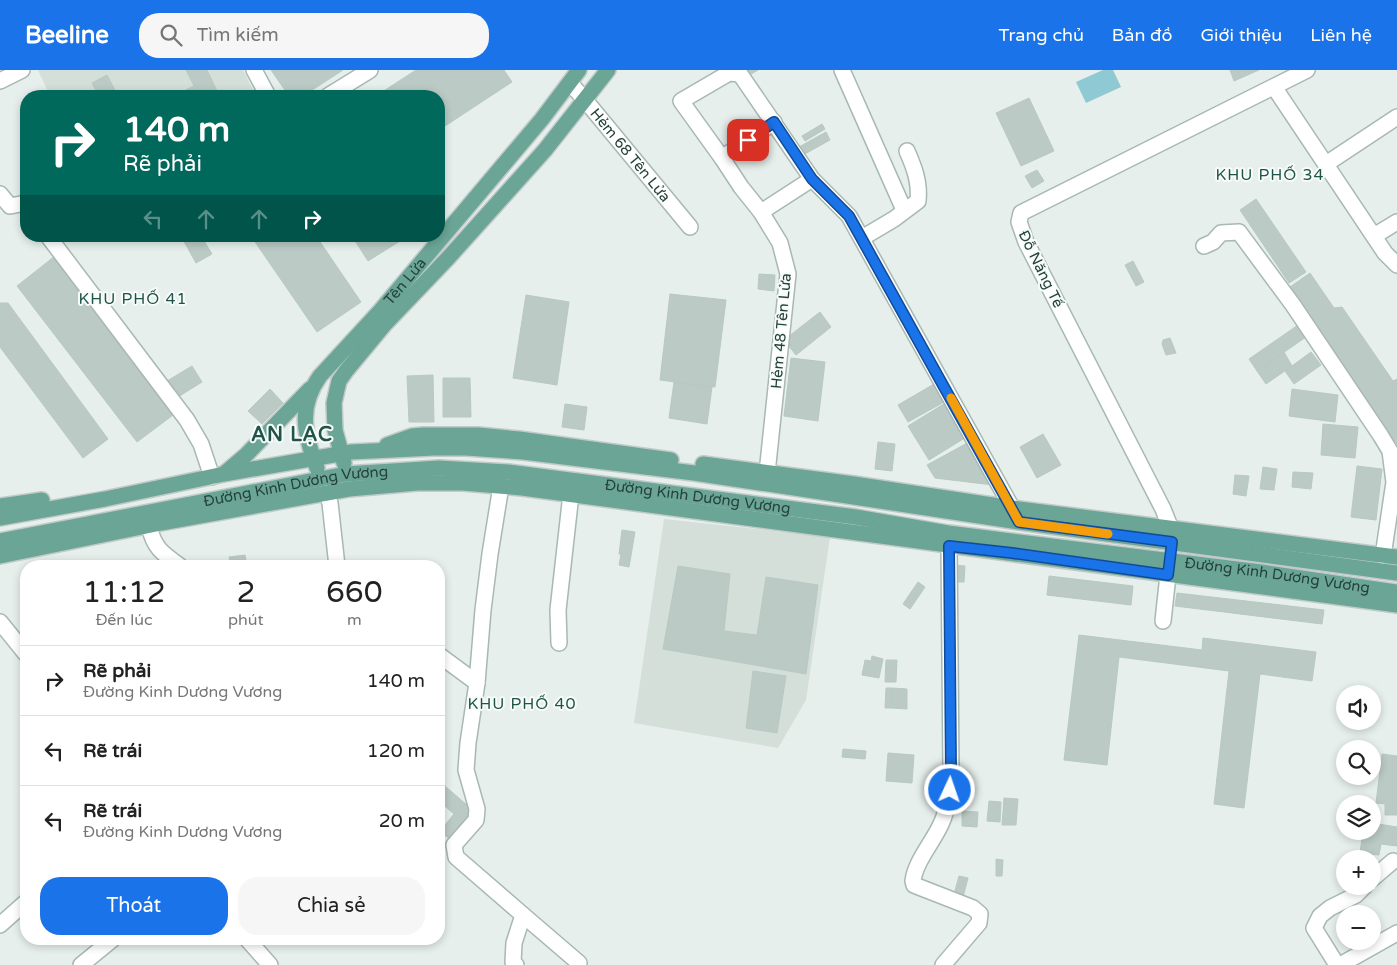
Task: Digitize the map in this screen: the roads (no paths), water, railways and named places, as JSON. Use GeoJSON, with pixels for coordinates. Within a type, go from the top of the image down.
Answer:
{"type":"FeatureCollection","features":[{"type":"Feature","properties":{"kind":"main road","name":"Tên Lửa"},"geometry":{"type":"LineString","coordinates":[[445,234],[542,119],[579,70]]}},
{"type":"Feature","properties":{"kind":"main road","name":"Tên Lửa"},"geometry":{"type":"LineString","coordinates":[[347,482],[335,430],[334,403],[339,381],[385,324],[449,257],[545,150],[608,70]]}},
{"type":"Feature","properties":{"kind":"main road","name":"Tên Lửa"},"geometry":{"type":"LineString","coordinates":[[324,485],[307,436],[305,412],[313,386],[438,242]]}},
{"type":"Feature","properties":{"kind":"main road"},"geometry":{"type":"LineString","coordinates":[[218,476],[246,456],[313,386]]}},
{"type":"Feature","properties":{"kind":"main road","name":"Đường Kinh Dương Vương"},"geometry":{"type":"LineString","coordinates":[[0,518],[105,500],[142,491],[314,458],[342,454],[434,448],[495,450],[695,468],[1016,515],[1172,535],[1390,556]]}},
{"type":"Feature","properties":{"kind":"main road","name":"Đường Kinh Dương Vương"},"geometry":{"type":"LineString","coordinates":[[0,556],[147,519],[409,469],[449,468],[486,470],[949,546],[1044,551]]}},
{"type":"Feature","properties":{"kind":"main road"},"geometry":{"type":"LineString","coordinates":[[689,503],[695,468]]}},
{"type":"Feature","properties":{"kind":"main road","name":"Đường Kinh Dương Vương"},"geometry":{"type":"LineString","coordinates":[[347,482],[463,483],[571,494],[856,517],[1044,551],[1364,594],[1397,605]]}},
{"type":"Feature","properties":{"kind":"main road"},"geometry":{"type":"LineString","coordinates":[[142,491],[147,519]]}},
{"type":"Feature","properties":{"kind":"main road","name":"Đường Kinh Dương Vương"},"geometry":{"type":"LineString","coordinates":[[0,506],[59,498],[74,504]]}},
{"type":"Feature","properties":{"kind":"main road"},"geometry":{"type":"LineString","coordinates":[[105,500],[114,526]]}},
{"type":"Feature","properties":{"kind":"main road","name":"Đường Kinh Dương Vương"},"geometry":{"type":"LineString","coordinates":[[0,541],[114,526]]}},
{"type":"Feature","properties":{"kind":"main road"},"geometry":{"type":"LineString","coordinates":[[1169,568],[1172,535]]}},
{"type":"Feature","properties":{"kind":"main road","name":"Đường Kinh Dương Vương"},"geometry":{"type":"LineString","coordinates":[[1172,535],[1397,573]]}},
{"type":"Feature","properties":{"kind":"main road"},"geometry":{"type":"LineString","coordinates":[[1364,594],[1376,570],[1390,556]]}},
{"type":"Feature","properties":{"kind":"main road","name":"Đường Kinh Dương Vương"},"geometry":{"type":"LineString","coordinates":[[1364,594],[1397,592]]}},
{"type":"Feature","properties":{"kind":"street"},"geometry":{"type":"LineString","coordinates":[[0,81],[22,70]]}},
{"type":"Feature","properties":{"kind":"street"},"geometry":{"type":"LineString","coordinates":[[254,70],[265,90]]}},
{"type":"Feature","properties":{"kind":"street"},"geometry":{"type":"LineString","coordinates":[[338,90],[370,70]]}},
{"type":"Feature","properties":{"kind":"street"},"geometry":{"type":"LineString","coordinates":[[842,70],[904,210]]}},
{"type":"Feature","properties":{"kind":"street","name":"Đỗ Năng Tế"},"geometry":{"type":"LineString","coordinates":[[1172,535],[1163,509],[1026,242],[1019,222],[1021,213],[1307,70]]}},
{"type":"Feature","properties":{"kind":"street","name":"Hẻm 48 Tên Lửa"},"geometry":{"type":"LineString","coordinates":[[767,479],[788,274],[780,243],[761,212],[681,101],[728,73],[740,74],[774,122]]}},
{"type":"Feature","properties":{"kind":"street","name":"Hẻm 68 Tên Lửa"},"geometry":{"type":"LineString","coordinates":[[570,83],[690,227]]}},
{"type":"Feature","properties":{"kind":"street"},"geometry":{"type":"LineString","coordinates":[[1274,87],[1374,236],[1394,262]]}},
{"type":"Feature","properties":{"kind":"street"},"geometry":{"type":"LineString","coordinates":[[1326,164],[1397,117]]}},
{"type":"Feature","properties":{"kind":"street"},"geometry":{"type":"LineString","coordinates":[[722,158],[774,122],[812,179],[849,216],[1016,515]]}},
{"type":"Feature","properties":{"kind":"street"},"geometry":{"type":"LineString","coordinates":[[862,238],[894,219],[918,201],[919,190],[915,170],[907,151]]}},
{"type":"Feature","properties":{"kind":"street"},"geometry":{"type":"LineString","coordinates":[[761,212],[812,179]]}},
{"type":"Feature","properties":{"kind":"street"},"geometry":{"type":"LineString","coordinates":[[1,198],[10,206],[20,205]]}},
{"type":"Feature","properties":{"kind":"street"},"geometry":{"type":"LineString","coordinates":[[1374,236],[1397,222]]}},
{"type":"Feature","properties":{"kind":"street"},"geometry":{"type":"LineString","coordinates":[[1204,246],[1213,242],[1221,233],[1239,232],[1293,305],[1390,451],[1394,482],[1390,556]]}},
{"type":"Feature","properties":{"kind":"street"},"geometry":{"type":"LineString","coordinates":[[53,242],[187,420],[218,476]]}},
{"type":"Feature","properties":{"kind":"street"},"geometry":{"type":"LineString","coordinates":[[324,485],[330,503],[336,560]]}},
{"type":"Feature","properties":{"kind":"street"},"geometry":{"type":"LineString","coordinates":[[501,486],[483,610],[477,683],[468,743],[466,770],[477,809],[476,820],[454,845],[456,856],[579,963]]}},
{"type":"Feature","properties":{"kind":"street"},"geometry":{"type":"LineString","coordinates":[[560,643],[558,610],[571,494]]}},
{"type":"Feature","properties":{"kind":"street"},"geometry":{"type":"LineString","coordinates":[[147,519],[155,545],[172,560]]}},
{"type":"Feature","properties":{"kind":"street"},"geometry":{"type":"LineString","coordinates":[[943,965],[979,922],[980,914],[973,908],[914,885],[912,881],[941,825],[950,790],[949,546]]}},
{"type":"Feature","properties":{"kind":"street"},"geometry":{"type":"LineString","coordinates":[[1163,621],[1169,568]]}},
{"type":"Feature","properties":{"kind":"street"},"geometry":{"type":"LineString","coordinates":[[0,622],[20,647]]}},
{"type":"Feature","properties":{"kind":"street"},"geometry":{"type":"LineString","coordinates":[[445,659],[477,683]]}},
{"type":"Feature","properties":{"kind":"street"},"geometry":{"type":"LineString","coordinates":[[1381,872],[1394,861]]}},
{"type":"Feature","properties":{"kind":"street"},"geometry":{"type":"LineString","coordinates":[[1354,895],[1330,908],[1320,916],[1314,928],[1338,965],[1397,933]]}},
{"type":"Feature","properties":{"kind":"street"},"geometry":{"type":"LineString","coordinates":[[0,925],[20,907]]}},
{"type":"Feature","properties":{"kind":"street"},"geometry":{"type":"LineString","coordinates":[[516,965],[513,962],[514,943],[523,915]]}},
{"type":"Feature","properties":{"kind":"street"},"geometry":{"type":"LineString","coordinates":[[81,965],[106,945]]}},
{"type":"Feature","properties":{"kind":"street"},"geometry":{"type":"LineString","coordinates":[[252,945],[270,965]]}},
{"type":"Feature","properties":{"kind":"water"},"geometry":{"type":"Polygon","coordinates":[[[1103,70],[1113,70],[1121,87],[1086,103],[1076,82],[1103,70]]]}},
{"type":"Feature","properties":{"kind":"district","name":"KHU PHỐ 34"},"geometry":{"type":"Point","coordinates":[1270,175]}},
{"type":"Feature","properties":{"kind":"district","name":"KHU PHỐ 41"},"geometry":{"type":"Point","coordinates":[133,299]}},
{"type":"Feature","properties":{"kind":"district","name":"AN LẠC"},"geometry":{"type":"Point","coordinates":[292,435]}},
{"type":"Feature","properties":{"kind":"district","name":"KHU PHỐ 40"},"geometry":{"type":"Point","coordinates":[522,704]}}]}
